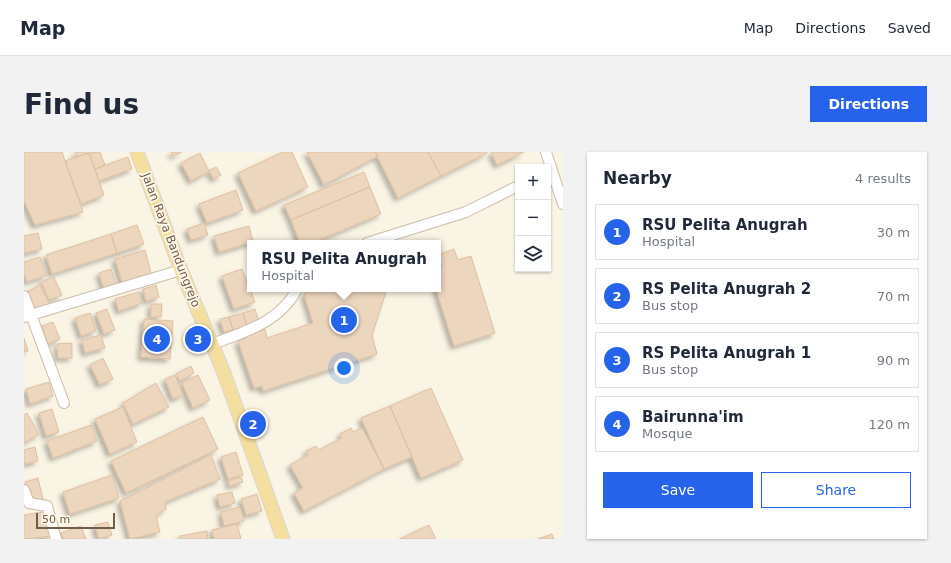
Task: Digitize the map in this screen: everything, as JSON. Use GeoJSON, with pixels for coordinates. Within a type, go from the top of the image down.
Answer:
{"type":"FeatureCollection","features":[{"type":"Feature","properties":{"kind":"main road","name":"Jalan Raya Bandungrejo"},"geometry":{"type":"LineString","coordinates":[[138,152],[181,270],[224,373],[283,539]]}},
{"type":"Feature","properties":{"kind":"street"},"geometry":{"type":"LineString","coordinates":[[546,152],[563,204]]}},
{"type":"Feature","properties":{"kind":"street"},"geometry":{"type":"LineString","coordinates":[[377,240],[466,212],[515,188]]}},
{"type":"Feature","properties":{"kind":"street"},"geometry":{"type":"LineString","coordinates":[[28,316],[181,270]]}},
{"type":"Feature","properties":{"kind":"street"},"geometry":{"type":"LineString","coordinates":[[212,344],[270,320],[291,302],[296,292]]}},
{"type":"Feature","properties":{"kind":"street"},"geometry":{"type":"LineString","coordinates":[[24,296],[28,316],[64,403]]}},
{"type":"Feature","properties":{"kind":"street"},"geometry":{"type":"LineString","coordinates":[[24,490],[29,503],[47,506],[56,539]]}},
{"type":"Feature","properties":{"kind":"building"},"geometry":{"type":"Polygon","coordinates":[[[24,152],[62,152],[83,212],[35,225],[24,201],[24,152]]]}},
{"type":"Feature","properties":{"kind":"building"},"geometry":{"type":"Polygon","coordinates":[[[75,152],[88,152],[89,153],[77,157],[75,152]]]}},
{"type":"Feature","properties":{"kind":"building"},"geometry":{"type":"Polygon","coordinates":[[[100,152],[105,165],[95,169],[89,153],[100,152]]]}},
{"type":"Feature","properties":{"kind":"building"},"geometry":{"type":"Polygon","coordinates":[[[171,152],[182,152],[173,156],[171,152]]]}},
{"type":"Feature","properties":{"kind":"building"},"geometry":{"type":"Polygon","coordinates":[[[283,152],[292,152],[308,187],[256,211],[238,173],[283,152]]]}},
{"type":"Feature","properties":{"kind":"building"},"geometry":{"type":"Polygon","coordinates":[[[307,152],[375,152],[378,156],[324,185],[307,152]]]}},
{"type":"Feature","properties":{"kind":"building"},"geometry":{"type":"Polygon","coordinates":[[[375,152],[428,152],[441,176],[398,198],[375,152]]]}},
{"type":"Feature","properties":{"kind":"building"},"geometry":{"type":"Polygon","coordinates":[[[428,152],[487,152],[487,153],[441,176],[428,152]]]}},
{"type":"Feature","properties":{"kind":"building"},"geometry":{"type":"Polygon","coordinates":[[[491,152],[524,152],[497,165],[491,152]]]}},
{"type":"Feature","properties":{"kind":"building"},"geometry":{"type":"Polygon","coordinates":[[[89,153],[104,195],[81,204],[65,161],[89,153]]]}},
{"type":"Feature","properties":{"kind":"building"},"geometry":{"type":"Polygon","coordinates":[[[200,153],[209,171],[191,181],[181,163],[200,153]]]}},
{"type":"Feature","properties":{"kind":"building"},"geometry":{"type":"Polygon","coordinates":[[[128,157],[132,169],[99,181],[95,169],[128,157]]]}},
{"type":"Feature","properties":{"kind":"building"},"geometry":{"type":"Polygon","coordinates":[[[216,167],[221,175],[214,179],[209,171],[216,167]]]}},
{"type":"Feature","properties":{"kind":"building"},"geometry":{"type":"Polygon","coordinates":[[[364,172],[370,187],[291,220],[284,205],[364,172]]]}},
{"type":"Feature","properties":{"kind":"building"},"geometry":{"type":"Polygon","coordinates":[[[370,187],[381,214],[319,240],[299,240],[291,220],[370,187]]]}},
{"type":"Feature","properties":{"kind":"building"},"geometry":{"type":"Polygon","coordinates":[[[236,190],[243,210],[207,223],[199,204],[236,190]]]}},
{"type":"Feature","properties":{"kind":"building"},"geometry":{"type":"Polygon","coordinates":[[[204,223],[208,235],[191,240],[187,229],[204,223]]]}},
{"type":"Feature","properties":{"kind":"building"},"geometry":{"type":"Polygon","coordinates":[[[137,225],[144,244],[117,253],[111,234],[137,225]]]}},
{"type":"Feature","properties":{"kind":"building"},"geometry":{"type":"Polygon","coordinates":[[[249,226],[252,240],[247,240],[247,244],[219,252],[214,236],[249,226]]]}},
{"type":"Feature","properties":{"kind":"building"},"geometry":{"type":"Polygon","coordinates":[[[38,233],[42,249],[24,253],[24,236],[38,233]]]}},
{"type":"Feature","properties":{"kind":"building"},"geometry":{"type":"Polygon","coordinates":[[[111,234],[117,253],[52,274],[46,255],[111,234]]]}},
{"type":"Feature","properties":{"kind":"building"},"geometry":{"type":"Polygon","coordinates":[[[454,249],[458,260],[471,256],[495,333],[454,346],[437,292],[441,292],[441,254],[454,249]]]}},
{"type":"Feature","properties":{"kind":"building"},"geometry":{"type":"Polygon","coordinates":[[[145,250],[152,277],[123,285],[115,259],[145,250]]]}},
{"type":"Feature","properties":{"kind":"building"},"geometry":{"type":"Polygon","coordinates":[[[40,257],[47,275],[27,282],[24,274],[24,262],[40,257]]]}},
{"type":"Feature","properties":{"kind":"building"},"geometry":{"type":"Polygon","coordinates":[[[111,269],[116,285],[104,289],[99,273],[111,269]]]}},
{"type":"Feature","properties":{"kind":"building"},"geometry":{"type":"Polygon","coordinates":[[[242,269],[247,282],[247,292],[251,292],[255,302],[234,309],[222,276],[242,269]]]}},
{"type":"Feature","properties":{"kind":"building"},"geometry":{"type":"Polygon","coordinates":[[[54,277],[62,295],[49,300],[41,282],[54,277]]]}},
{"type":"Feature","properties":{"kind":"building"},"geometry":{"type":"Polygon","coordinates":[[[40,285],[50,305],[36,312],[27,292],[40,285]]]}},
{"type":"Feature","properties":{"kind":"building"},"geometry":{"type":"Polygon","coordinates":[[[156,285],[159,297],[146,301],[143,289],[156,285]]]}},
{"type":"Feature","properties":{"kind":"building"},"geometry":{"type":"Polygon","coordinates":[[[139,292],[142,303],[119,311],[115,299],[139,292]]]}},
{"type":"Feature","properties":{"kind":"building"},"geometry":{"type":"Polygon","coordinates":[[[309,292],[386,292],[372,335],[377,354],[263,391],[262,386],[254,388],[238,341],[246,338],[245,336],[265,329],[267,338],[313,323],[304,294],[309,292]]]}},
{"type":"Feature","properties":{"kind":"building"},"geometry":{"type":"Polygon","coordinates":[[[151,304],[162,304],[161,317],[151,317],[151,304]]]}},
{"type":"Feature","properties":{"kind":"building"},"geometry":{"type":"Polygon","coordinates":[[[107,309],[115,330],[104,334],[96,313],[107,309]]]}},
{"type":"Feature","properties":{"kind":"building"},"geometry":{"type":"Polygon","coordinates":[[[255,309],[259,322],[247,326],[243,313],[255,309]]]}},
{"type":"Feature","properties":{"kind":"building"},"geometry":{"type":"Polygon","coordinates":[[[90,313],[96,331],[81,336],[75,318],[90,313]]]}},
{"type":"Feature","properties":{"kind":"building"},"geometry":{"type":"Polygon","coordinates":[[[243,313],[247,326],[233,330],[229,317],[243,313]]]}},
{"type":"Feature","properties":{"kind":"building"},"geometry":{"type":"Polygon","coordinates":[[[229,317],[233,330],[224,332],[220,319],[229,317]]]}},
{"type":"Feature","properties":{"kind":"building"},"geometry":{"type":"Polygon","coordinates":[[[144,319],[173,321],[170,359],[141,357],[144,319]]]}},
{"type":"Feature","properties":{"kind":"building"},"geometry":{"type":"Polygon","coordinates":[[[53,322],[60,339],[48,344],[42,326],[53,322]]]}},
{"type":"Feature","properties":{"kind":"building"},"geometry":{"type":"Polygon","coordinates":[[[101,335],[105,348],[85,353],[82,340],[101,335]]]}},
{"type":"Feature","properties":{"kind":"building"},"geometry":{"type":"Polygon","coordinates":[[[24,338],[28,351],[24,352],[24,338]]]}},
{"type":"Feature","properties":{"kind":"building"},"geometry":{"type":"Polygon","coordinates":[[[72,343],[72,358],[58,358],[57,344],[72,343]]]}},
{"type":"Feature","properties":{"kind":"building"},"geometry":{"type":"Polygon","coordinates":[[[103,358],[113,379],[100,385],[90,365],[103,358]]]}},
{"type":"Feature","properties":{"kind":"building"},"geometry":{"type":"Polygon","coordinates":[[[191,366],[194,373],[180,381],[176,374],[191,366]]]}},
{"type":"Feature","properties":{"kind":"building"},"geometry":{"type":"Polygon","coordinates":[[[175,375],[183,395],[173,399],[165,379],[175,375]]]}},
{"type":"Feature","properties":{"kind":"building"},"geometry":{"type":"Polygon","coordinates":[[[198,375],[210,400],[193,408],[182,383],[198,375]]]}},
{"type":"Feature","properties":{"kind":"building"},"geometry":{"type":"Polygon","coordinates":[[[49,382],[53,396],[30,404],[26,389],[49,382]]]}},
{"type":"Feature","properties":{"kind":"building"},"geometry":{"type":"Polygon","coordinates":[[[156,383],[169,407],[133,424],[123,403],[156,383]]]}},
{"type":"Feature","properties":{"kind":"building"},"geometry":{"type":"Polygon","coordinates":[[[431,388],[463,460],[421,478],[390,406],[431,388]]]}},
{"type":"Feature","properties":{"kind":"building"},"geometry":{"type":"Polygon","coordinates":[[[390,406],[412,457],[384,469],[361,418],[390,406]]]}},
{"type":"Feature","properties":{"kind":"building"},"geometry":{"type":"Polygon","coordinates":[[[123,407],[137,442],[110,454],[95,419],[123,407]]]}},
{"type":"Feature","properties":{"kind":"building"},"geometry":{"type":"Polygon","coordinates":[[[52,409],[59,432],[46,436],[39,413],[52,409]]]}},
{"type":"Feature","properties":{"kind":"building"},"geometry":{"type":"Polygon","coordinates":[[[27,413],[39,434],[24,443],[24,415],[27,413]]]}},
{"type":"Feature","properties":{"kind":"building"},"geometry":{"type":"Polygon","coordinates":[[[203,417],[218,449],[126,493],[111,461],[203,417]]]}},
{"type":"Feature","properties":{"kind":"building"},"geometry":{"type":"Polygon","coordinates":[[[261,419],[268,427],[262,432],[256,424],[261,419]]]}},
{"type":"Feature","properties":{"kind":"building"},"geometry":{"type":"Polygon","coordinates":[[[91,425],[97,441],[53,458],[47,441],[91,425]]]}},
{"type":"Feature","properties":{"kind":"building"},"geometry":{"type":"Polygon","coordinates":[[[351,428],[353,432],[362,428],[384,469],[304,511],[294,493],[303,488],[290,465],[308,455],[306,451],[316,446],[319,450],[342,438],[340,434],[351,428]]]}},
{"type":"Feature","properties":{"kind":"building"},"geometry":{"type":"Polygon","coordinates":[[[35,447],[38,461],[24,464],[24,450],[35,447]]]}},
{"type":"Feature","properties":{"kind":"building"},"geometry":{"type":"Polygon","coordinates":[[[236,452],[243,475],[228,479],[221,457],[236,452]]]}},
{"type":"Feature","properties":{"kind":"building"},"geometry":{"type":"Polygon","coordinates":[[[211,455],[220,479],[165,502],[166,509],[156,516],[160,532],[130,539],[120,501],[211,455]]]}},
{"type":"Feature","properties":{"kind":"building"},"geometry":{"type":"Polygon","coordinates":[[[112,475],[119,498],[70,514],[63,492],[112,475]]]}},
{"type":"Feature","properties":{"kind":"building"},"geometry":{"type":"Polygon","coordinates":[[[241,477],[243,482],[230,486],[228,481],[241,477]]]}},
{"type":"Feature","properties":{"kind":"building"},"geometry":{"type":"Polygon","coordinates":[[[38,478],[43,499],[30,502],[25,482],[38,478]]]}},
{"type":"Feature","properties":{"kind":"building"},"geometry":{"type":"Polygon","coordinates":[[[232,492],[235,503],[220,507],[217,495],[232,492]]]}},
{"type":"Feature","properties":{"kind":"building"},"geometry":{"type":"Polygon","coordinates":[[[257,494],[262,511],[246,515],[241,499],[257,494]]]}},
{"type":"Feature","properties":{"kind":"building"},"geometry":{"type":"Polygon","coordinates":[[[240,507],[244,521],[224,526],[221,512],[240,507]]]}},
{"type":"Feature","properties":{"kind":"building"},"geometry":{"type":"Polygon","coordinates":[[[47,511],[52,536],[24,539],[24,515],[47,511]]]}},
{"type":"Feature","properties":{"kind":"building"},"geometry":{"type":"Polygon","coordinates":[[[108,522],[112,535],[99,539],[95,525],[108,522]]]}},
{"type":"Feature","properties":{"kind":"building"},"geometry":{"type":"Polygon","coordinates":[[[237,524],[241,539],[214,539],[212,530],[237,524]]]}},
{"type":"Feature","properties":{"kind":"building"},"geometry":{"type":"Polygon","coordinates":[[[429,525],[436,539],[400,539],[429,525]]]}},
{"type":"Feature","properties":{"kind":"building"},"geometry":{"type":"Polygon","coordinates":[[[81,526],[86,539],[64,539],[61,533],[81,526]]]}},
{"type":"Feature","properties":{"kind":"building"},"geometry":{"type":"Polygon","coordinates":[[[207,531],[208,539],[181,539],[180,536],[207,531]]]}},
{"type":"Feature","properties":{"kind":"building"},"geometry":{"type":"Polygon","coordinates":[[[552,534],[554,539],[538,539],[552,534]]]}},
{"type":"Feature","properties":{"kind":"place","name":"RSU Pelita Anugrah"},"geometry":{"type":"Point","coordinates":[344,320]}},
{"type":"Feature","properties":{"kind":"place","name":"Bairunna'im"},"geometry":{"type":"Point","coordinates":[157,339]}},
{"type":"Feature","properties":{"kind":"place","name":"RS Pelita Anugrah 1"},"geometry":{"type":"Point","coordinates":[198,339]}},
{"type":"Feature","properties":{"kind":"place","name":"RS Pelita Anugrah 2"},"geometry":{"type":"Point","coordinates":[253,424]}}]}
